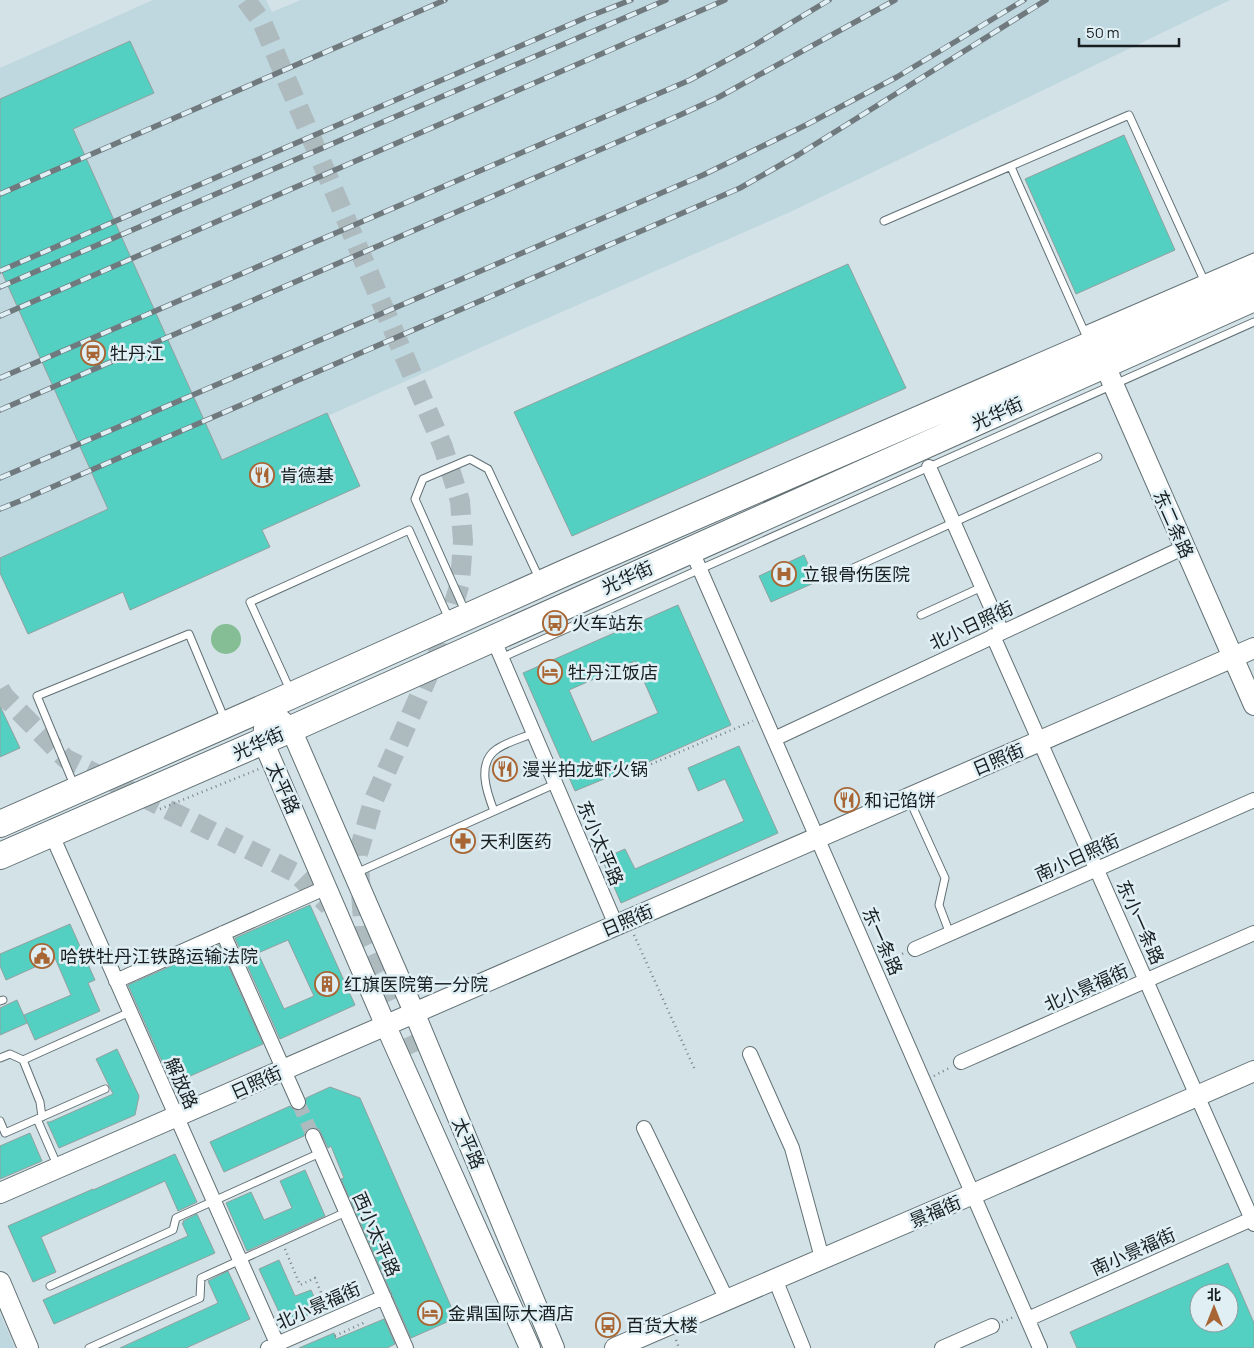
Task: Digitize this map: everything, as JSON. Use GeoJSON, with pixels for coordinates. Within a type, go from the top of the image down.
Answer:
{"type":"FeatureCollection","features":[{"type":"Feature","properties":{"kind":"highway","name":"光华街"},"geometry":{"type":"LineString","coordinates":[[0,856],[263,740],[497,648],[695,559],[1254,274]]}},
{"type":"Feature","properties":{"kind":"highway","name":"光华街"},"geometry":{"type":"LineString","coordinates":[[0,824],[541,583],[1098,353],[1254,298]]}},
{"type":"Feature","properties":{"kind":"street","name":"东二条路"},"geometry":{"type":"LineString","coordinates":[[1098,353],[1254,705]]}},
{"type":"Feature","properties":{"kind":"street","name":"东小一条路"},"geometry":{"type":"LineString","coordinates":[[929,467],[982,587],[997,634],[1040,741],[1253,1220]]}},
{"type":"Feature","properties":{"kind":"street","name":"北小日照街"},"geometry":{"type":"LineString","coordinates":[[774,738],[1185,547]]}},
{"type":"Feature","properties":{"kind":"street","name":"东一条路"},"geometry":{"type":"LineString","coordinates":[[695,559],[1040,1348]]}},
{"type":"Feature","properties":{"kind":"street","name":"东小太平路"},"geometry":{"type":"LineString","coordinates":[[497,648],[555,784],[622,923]]}},
{"type":"Feature","properties":{"kind":"street","name":"日照街"},"geometry":{"type":"LineString","coordinates":[[0,1192],[1254,648]]}},
{"type":"Feature","properties":{"kind":"street","name":"太平路"},"geometry":{"type":"LineString","coordinates":[[266,706],[291,729],[414,1012],[554,1348]]}},
{"type":"Feature","properties":{"kind":"street","name":"太平路"},"geometry":{"type":"LineString","coordinates":[[266,706],[263,740],[385,1024],[532,1348]]}},
{"type":"Feature","properties":{"kind":"street","name":"南小日照街"},"geometry":{"type":"LineString","coordinates":[[915,949],[1254,800]]}},
{"type":"Feature","properties":{"kind":"street","name":"解放路"},"geometry":{"type":"LineString","coordinates":[[51,834],[240,1260],[274,1347]]}},
{"type":"Feature","properties":{"kind":"street"},"geometry":{"type":"LineString","coordinates":[[116,981],[327,887]]}},
{"type":"Feature","properties":{"kind":"street"},"geometry":{"type":"LineString","coordinates":[[223,933],[298,1102]]}},
{"type":"Feature","properties":{"kind":"street","name":"北小景福街"},"geometry":{"type":"LineString","coordinates":[[961,1062],[1254,933]]}},
{"type":"Feature","properties":{"kind":"street"},"geometry":{"type":"LineString","coordinates":[[532,1348],[529,1322],[415,1052],[534,1320],[554,1348]]}},
{"type":"Feature","properties":{"kind":"street"},"geometry":{"type":"LineString","coordinates":[[750,1054],[792,1148],[822,1258]]}},
{"type":"Feature","properties":{"kind":"street","name":"景福街"},"geometry":{"type":"LineString","coordinates":[[615,1348],[1254,1071]]}},
{"type":"Feature","properties":{"kind":"street"},"geometry":{"type":"LineString","coordinates":[[644,1128],[727,1300]]}},
{"type":"Feature","properties":{"kind":"street","name":"西小太平路"},"geometry":{"type":"LineString","coordinates":[[313,1136],[406,1348]]}},
{"type":"Feature","properties":{"kind":"street","name":"南小景福街"},"geometry":{"type":"LineString","coordinates":[[1026,1316],[1253,1220]]}},
{"type":"Feature","properties":{"kind":"street"},"geometry":{"type":"LineString","coordinates":[[775,1279],[803,1348]]}},
{"type":"Feature","properties":{"kind":"street"},"geometry":{"type":"LineString","coordinates":[[0,1282],[28,1348]]}},
{"type":"Feature","properties":{"kind":"street","name":"北小景福街"},"geometry":{"type":"LineString","coordinates":[[274,1347],[384,1297]]}},
{"type":"Feature","properties":{"kind":"street"},"geometry":{"type":"LineString","coordinates":[[942,1348],[992,1326]]}},
{"type":"Feature","properties":{"kind":"lane"},"geometry":{"type":"LineString","coordinates":[[884,221],[1129,115],[1203,278]]}},
{"type":"Feature","properties":{"kind":"lane"},"geometry":{"type":"LineString","coordinates":[[1011,167],[1098,353]]}},
{"type":"Feature","properties":{"kind":"lane"},"geometry":{"type":"LineString","coordinates":[[695,559],[929,467],[1098,353],[1203,278],[1254,257]]}},
{"type":"Feature","properties":{"kind":"lane"},"geometry":{"type":"LineString","coordinates":[[1098,353],[1254,322]]}},
{"type":"Feature","properties":{"kind":"lane"},"geometry":{"type":"LineString","coordinates":[[851,569],[1098,457]]}},
{"type":"Feature","properties":{"kind":"lane"},"geometry":{"type":"LineString","coordinates":[[460,620],[415,499],[423,479],[470,459],[488,470],[541,583]]}},
{"type":"Feature","properties":{"kind":"lane"},"geometry":{"type":"LineString","coordinates":[[293,695],[250,602],[409,530],[460,620]]}},
{"type":"Feature","properties":{"kind":"lane"},"geometry":{"type":"LineString","coordinates":[[921,615],[982,587]]}},
{"type":"Feature","properties":{"kind":"lane"},"geometry":{"type":"LineString","coordinates":[[76,790],[37,696],[189,634],[226,724]]}},
{"type":"Feature","properties":{"kind":"lane"},"geometry":{"type":"LineString","coordinates":[[494,811],[484,777],[489,759],[496,749],[534,733]]}},
{"type":"Feature","properties":{"kind":"lane"},"geometry":{"type":"LineString","coordinates":[[353,874],[555,784]]}},
{"type":"Feature","properties":{"kind":"lane"},"geometry":{"type":"LineString","coordinates":[[908,798],[944,878],[939,905],[950,934]]}},
{"type":"Feature","properties":{"kind":"lane"},"geometry":{"type":"LineString","coordinates":[[23,1060],[130,1012]]}},
{"type":"Feature","properties":{"kind":"lane"},"geometry":{"type":"LineString","coordinates":[[0,1058],[10,1054],[23,1060],[40,1102],[40,1118],[58,1167]]}},
{"type":"Feature","properties":{"kind":"lane"},"geometry":{"type":"LineString","coordinates":[[0,1121],[5,1133],[105,1089]]}},
{"type":"Feature","properties":{"kind":"lane"},"geometry":{"type":"LineString","coordinates":[[50,1286],[173,1230],[176,1218],[320,1153]]}},
{"type":"Feature","properties":{"kind":"lane"},"geometry":{"type":"LineString","coordinates":[[89,1348],[200,1298],[200,1278],[346,1212]]}},
{"type":"Feature","properties":{"kind":"path"},"geometry":{"type":"LineString","coordinates":[[642,768],[764,716]]}},
{"type":"Feature","properties":{"kind":"path"},"geometry":{"type":"LineString","coordinates":[[622,923],[695,1070]]}},
{"type":"Feature","properties":{"kind":"path"},"geometry":{"type":"LineString","coordinates":[[873,967],[915,949]]}},
{"type":"Feature","properties":{"kind":"path"},"geometry":{"type":"LineString","coordinates":[[923,1081],[961,1062]]}},
{"type":"Feature","properties":{"kind":"path"},"geometry":{"type":"LineString","coordinates":[[282,1241],[300,1285],[315,1278],[333,1320]]}},
{"type":"Feature","properties":{"kind":"path"},"geometry":{"type":"LineString","coordinates":[[992,1326],[1026,1316]]}},
{"type":"Feature","properties":{"kind":"path"},"geometry":{"type":"LineString","coordinates":[[335,1336],[363,1324]]}},
{"type":"Feature","properties":{"kind":"shaded area"},"geometry":{"type":"Polygon","coordinates":[[[153,0],[266,0],[272,12],[301,0],[1230,0],[788,213],[0,562],[0,68],[153,0]]]}},
{"type":"Feature","properties":{"kind":"shaded area"},"geometry":{"type":"Polygon","coordinates":[[[0,1313],[15,1348],[0,1348],[0,1313]]]}},
{"type":"Feature","properties":{"kind":"green space"},"geometry":{"type":"Polygon","coordinates":[[[226,624],[232,625],[240,633],[240,645],[232,653],[226,654],[220,653],[212,645],[211,639],[212,633],[220,625],[226,624]]]}},
{"type":"Feature","properties":{"kind":"building"},"geometry":{"type":"Polygon","coordinates":[[[130,41],[154,93],[73,129],[222,460],[327,413],[360,486],[262,530],[270,547],[130,610],[123,592],[28,634],[0,573],[0,558],[108,509],[0,268],[0,99],[130,41]]]}},
{"type":"Feature","properties":{"kind":"building"},"geometry":{"type":"Polygon","coordinates":[[[1124,135],[1175,250],[1076,294],[1025,179],[1124,135]]]}},
{"type":"Feature","properties":{"kind":"building"},"geometry":{"type":"Polygon","coordinates":[[[848,264],[906,388],[572,536],[514,412],[848,264]]]}},
{"type":"Feature","properties":{"kind":"building"},"geometry":{"type":"Polygon","coordinates":[[[804,555],[816,582],[771,602],[759,576],[804,555]]]}},
{"type":"Feature","properties":{"kind":"building"},"geometry":{"type":"Polygon","coordinates":[[[678,605],[731,725],[617,776],[616,774],[575,791],[523,673],[678,605]],[[635,661],[569,690],[592,742],[658,713],[635,661]]]}},
{"type":"Feature","properties":{"kind":"building"},"geometry":{"type":"Polygon","coordinates":[[[0,706],[20,748],[0,757],[0,706]]]}},
{"type":"Feature","properties":{"kind":"building"},"geometry":{"type":"Polygon","coordinates":[[[739,746],[778,833],[621,903],[602,859],[625,849],[635,869],[744,821],[725,779],[698,791],[688,768],[739,746]]]}},
{"type":"Feature","properties":{"kind":"building","name":"红旗医院第一分院"},"geometry":{"type":"Polygon","coordinates":[[[310,905],[355,1005],[280,1039],[235,938],[310,905]],[[288,940],[258,953],[284,1009],[314,996],[288,940]]]}},
{"type":"Feature","properties":{"kind":"building","name":"哈铁牡丹江铁路运输法院"},"geometry":{"type":"Polygon","coordinates":[[[70,924],[95,980],[88,983],[100,1011],[35,1040],[24,1015],[71,995],[55,958],[6,980],[0,966],[0,954],[70,924]]]}},
{"type":"Feature","properties":{"kind":"building"},"geometry":{"type":"Polygon","coordinates":[[[219,945],[263,1044],[172,1084],[128,985],[219,945]]]}},
{"type":"Feature","properties":{"kind":"building"},"geometry":{"type":"Polygon","coordinates":[[[17,1000],[27,1023],[0,1035],[0,1008],[17,1000]]]}},
{"type":"Feature","properties":{"kind":"building"},"geometry":{"type":"Polygon","coordinates":[[[117,1049],[139,1096],[135,1115],[59,1148],[47,1122],[113,1094],[96,1059],[117,1049]]]}},
{"type":"Feature","properties":{"kind":"building"},"geometry":{"type":"Polygon","coordinates":[[[330,1087],[360,1098],[456,1318],[411,1338],[341,1179],[344,1178],[331,1146],[328,1148],[319,1129],[309,1128],[304,1136],[224,1172],[210,1142],[290,1106],[293,1109],[301,1110],[305,1107],[306,1098],[330,1087]]]}},
{"type":"Feature","properties":{"kind":"building"},"geometry":{"type":"Polygon","coordinates":[[[30,1133],[42,1161],[0,1179],[0,1146],[30,1133]]]}},
{"type":"Feature","properties":{"kind":"building"},"geometry":{"type":"Polygon","coordinates":[[[175,1154],[197,1202],[178,1211],[165,1181],[41,1237],[56,1272],[33,1282],[8,1226],[175,1154]]]}},
{"type":"Feature","properties":{"kind":"building"},"geometry":{"type":"Polygon","coordinates":[[[305,1170],[325,1216],[247,1251],[226,1203],[251,1192],[264,1220],[292,1208],[280,1181],[305,1170]]]}},
{"type":"Feature","properties":{"kind":"building"},"geometry":{"type":"Polygon","coordinates":[[[197,1214],[215,1253],[54,1324],[43,1300],[188,1236],[182,1223],[197,1214]]]}},
{"type":"Feature","properties":{"kind":"building"},"geometry":{"type":"Polygon","coordinates":[[[279,1260],[295,1296],[311,1290],[320,1310],[285,1325],[259,1269],[279,1260]]]}},
{"type":"Feature","properties":{"kind":"building"},"geometry":{"type":"Polygon","coordinates":[[[1228,1263],[1237,1283],[1189,1283],[1189,1333],[1239,1333],[1239,1288],[1254,1323],[1254,1348],[1077,1348],[1070,1332],[1228,1263]]]}},
{"type":"Feature","properties":{"kind":"building"},"geometry":{"type":"Polygon","coordinates":[[[228,1271],[250,1319],[186,1348],[120,1348],[218,1303],[208,1281],[228,1271]]]}},
{"type":"Feature","properties":{"kind":"building"},"geometry":{"type":"Polygon","coordinates":[[[384,1319],[395,1344],[387,1348],[299,1348],[334,1333],[336,1339],[384,1319]]]}},
{"type":"Feature","properties":{"kind":"tunnel"},"geometry":{"type":"LineString","coordinates":[[246,0],[262,22],[443,447],[460,501],[463,541],[460,583],[442,644],[373,802],[358,854],[364,933],[418,1051]]}},
{"type":"Feature","properties":{"kind":"tunnel"},"geometry":{"type":"LineString","coordinates":[[0,689],[4,696],[66,759],[296,873],[329,906]]}},
{"type":"Feature","properties":{"kind":"tunnel"},"geometry":{"type":"LineString","coordinates":[[298,1102],[313,1136]]}},
{"type":"Feature","properties":{"kind":"railway"},"geometry":{"type":"LineString","coordinates":[[0,194],[445,0]]}},
{"type":"Feature","properties":{"kind":"railway"},"geometry":{"type":"LineString","coordinates":[[0,271],[585,18],[631,0]]}},
{"type":"Feature","properties":{"kind":"railway"},"geometry":{"type":"LineString","coordinates":[[0,287],[666,0]]}},
{"type":"Feature","properties":{"kind":"railway"},"geometry":{"type":"LineString","coordinates":[[0,316],[725,0]]}},
{"type":"Feature","properties":{"kind":"railway"},"geometry":{"type":"LineString","coordinates":[[0,378],[690,80],[753,46],[829,0]]}},
{"type":"Feature","properties":{"kind":"railway"},"geometry":{"type":"LineString","coordinates":[[0,410],[680,115],[719,97],[895,0]]}},
{"type":"Feature","properties":{"kind":"railway"},"geometry":{"type":"LineString","coordinates":[[0,478],[703,175],[806,125],[897,77],[1024,0]]}},
{"type":"Feature","properties":{"kind":"railway"},"geometry":{"type":"LineString","coordinates":[[0,509],[740,188],[798,155],[1046,0]]}},
{"type":"Feature","properties":{"kind":"place","name":"牡丹江"},"geometry":{"type":"Point","coordinates":[93,353]}},
{"type":"Feature","properties":{"kind":"place","name":"肯德基"},"geometry":{"type":"Point","coordinates":[262,475]}},
{"type":"Feature","properties":{"kind":"place","name":"立银骨伤医院"},"geometry":{"type":"Point","coordinates":[784,574]}},
{"type":"Feature","properties":{"kind":"place","name":"火车站东"},"geometry":{"type":"Point","coordinates":[555,623]}},
{"type":"Feature","properties":{"kind":"place","name":"牡丹江饭店"},"geometry":{"type":"Point","coordinates":[550,672]}},
{"type":"Feature","properties":{"kind":"place","name":"漫半拍龙虾火锅"},"geometry":{"type":"Point","coordinates":[505,769]}},
{"type":"Feature","properties":{"kind":"place","name":"和记馅饼"},"geometry":{"type":"Point","coordinates":[847,800]}},
{"type":"Feature","properties":{"kind":"place","name":"天利医药"},"geometry":{"type":"Point","coordinates":[463,841]}},
{"type":"Feature","properties":{"kind":"place","name":"哈铁牡丹江铁路运输法院"},"geometry":{"type":"Point","coordinates":[42,956]}},
{"type":"Feature","properties":{"kind":"place","name":"红旗医院第一分院"},"geometry":{"type":"Point","coordinates":[327,984]}},
{"type":"Feature","properties":{"kind":"place","name":"金鼎国际大酒店"},"geometry":{"type":"Point","coordinates":[430,1313]}},
{"type":"Feature","properties":{"kind":"place","name":"百货大楼"},"geometry":{"type":"Point","coordinates":[608,1325]}}]}
